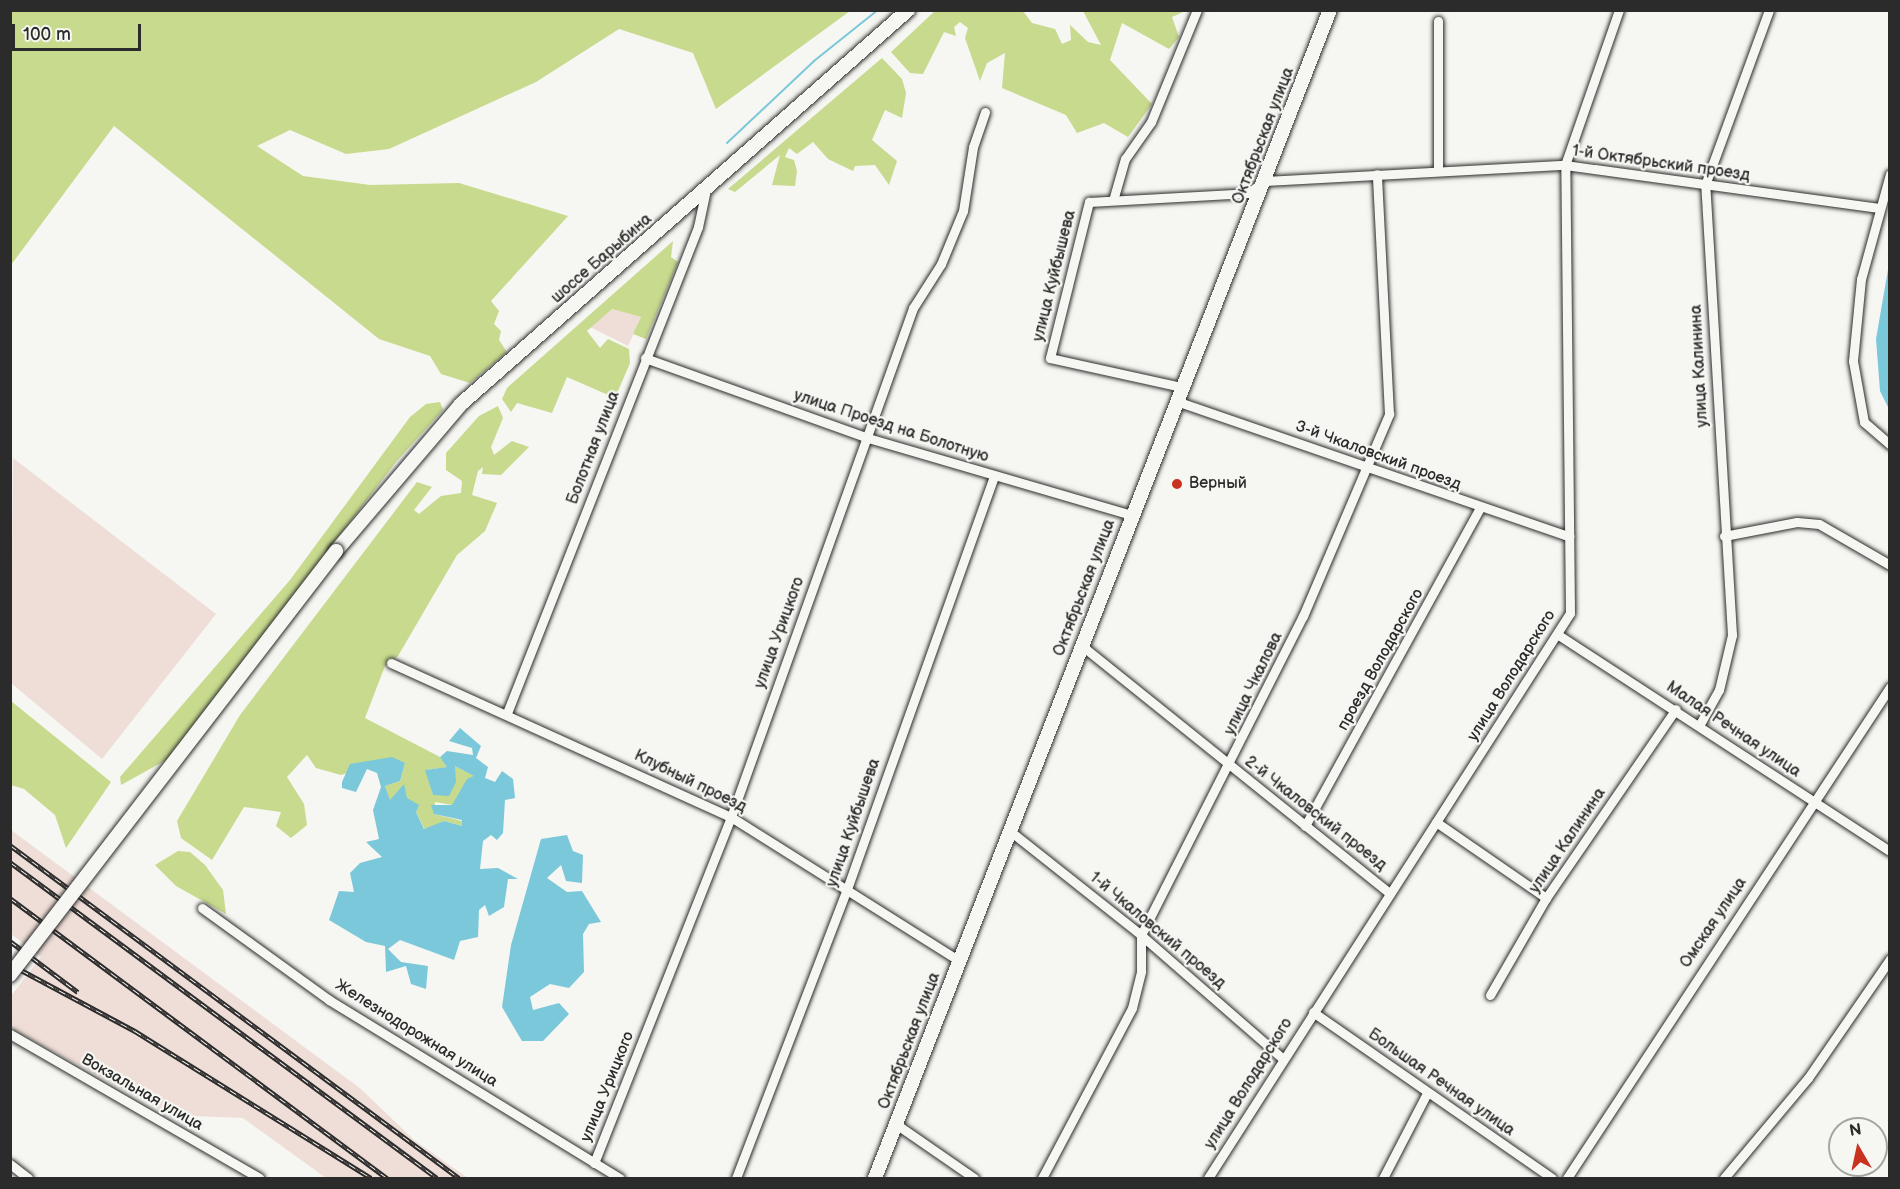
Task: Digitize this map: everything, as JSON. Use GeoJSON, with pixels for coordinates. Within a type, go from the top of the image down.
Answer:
{"type":"FeatureCollection","features":[{"type":"Feature","properties":{"kind":"main road","name":"шоссе Барыбина"},"geometry":{"type":"LineString","coordinates":[[10,975],[336,551],[461,404],[705,193],[908,10]]}},
{"type":"Feature","properties":{"kind":"main road","name":"Октябрьская улица"},"geometry":{"type":"LineString","coordinates":[[875,1179],[1131,515],[1265,181],[1330,10]]}},
{"type":"Feature","properties":{"kind":"street"},"geometry":{"type":"LineString","coordinates":[[1114,197],[1125,159],[1151,122],[1197,10]]}},
{"type":"Feature","properties":{"kind":"street","name":"улица Володарского"},"geometry":{"type":"LineString","coordinates":[[1208,1179],[1282,1058],[1560,636],[1570,613],[1565,165],[1619,10]]}},
{"type":"Feature","properties":{"kind":"street","name":"улица Калинина"},"geometry":{"type":"LineString","coordinates":[[1700,724],[1719,690],[1732,636],[1724,536],[1705,185],[1769,10]]}},
{"type":"Feature","properties":{"kind":"street"},"geometry":{"type":"LineString","coordinates":[[1438,21],[1438,170]]}},
{"type":"Feature","properties":{"kind":"street","name":"улица Урицкого"},"geometry":{"type":"LineString","coordinates":[[594,1163],[731,817],[913,308],[941,264],[963,211],[973,147],[985,112]]}},
{"type":"Feature","properties":{"kind":"street","name":"1-й Октябрьский проезд"},"geometry":{"type":"LineString","coordinates":[[1265,181],[1565,165],[1879,208]]}},
{"type":"Feature","properties":{"kind":"street","name":"улица Чкалова"},"geometry":{"type":"LineString","coordinates":[[1042,1179],[1132,1008],[1141,971],[1141,935],[1230,767],[1370,468],[1389,414],[1377,174]]}},
{"type":"Feature","properties":{"kind":"street"},"geometry":{"type":"LineString","coordinates":[[1890,174],[1861,279],[1853,383],[1864,422],[1890,445]]}},
{"type":"Feature","properties":{"kind":"street","name":"улица Куйбышева"},"geometry":{"type":"LineString","coordinates":[[1050,358],[1089,202],[1114,197],[1248,193],[1265,181]]}},
{"type":"Feature","properties":{"kind":"street","name":"Болотная улица"},"geometry":{"type":"LineString","coordinates":[[507,713],[698,227],[705,193]]}},
{"type":"Feature","properties":{"kind":"street","name":"улица Проезд на Болотную"},"geometry":{"type":"LineString","coordinates":[[645,358],[868,438],[1131,515]]}},
{"type":"Feature","properties":{"kind":"street","name":"3-й Чкаловский проезд"},"geometry":{"type":"LineString","coordinates":[[1050,358],[1179,394],[1370,468],[1480,508],[1569,536]]}},
{"type":"Feature","properties":{"kind":"street","name":"улица Куйбышева"},"geometry":{"type":"LineString","coordinates":[[736,1179],[848,889],[994,476]]}},
{"type":"Feature","properties":{"kind":"street","name":"проезд Володарского"},"geometry":{"type":"LineString","coordinates":[[1305,826],[1480,508]]}},
{"type":"Feature","properties":{"kind":"street"},"geometry":{"type":"LineString","coordinates":[[1724,536],[1797,522],[1819,524],[1890,565]]}},
{"type":"Feature","properties":{"kind":"street","name":"Малая Речная улица"},"geometry":{"type":"LineString","coordinates":[[1560,636],[1700,724],[1890,851]]}},
{"type":"Feature","properties":{"kind":"street","name":"2-й Чкаловский проезд"},"geometry":{"type":"LineString","coordinates":[[1081,645],[1230,767],[1390,893]]}},
{"type":"Feature","properties":{"kind":"street","name":"Клубный проезд"},"geometry":{"type":"LineString","coordinates":[[392,663],[507,713],[731,817],[958,960]]}},
{"type":"Feature","properties":{"kind":"street","name":"Омская улица"},"geometry":{"type":"LineString","coordinates":[[1567,1179],[1890,687]]}},
{"type":"Feature","properties":{"kind":"street","name":"улица Калинина"},"geometry":{"type":"LineString","coordinates":[[1490,994],[1546,898],[1676,709]]}},
{"type":"Feature","properties":{"kind":"street"},"geometry":{"type":"LineString","coordinates":[[1436,822],[1546,898]]}},
{"type":"Feature","properties":{"kind":"street","name":"1-й Чкаловский проезд"},"geometry":{"type":"LineString","coordinates":[[1010,831],[1141,935],[1282,1058]]}},
{"type":"Feature","properties":{"kind":"street","name":"Железнодорожная улица"},"geometry":{"type":"LineString","coordinates":[[202,908],[329,1000],[620,1179]]}},
{"type":"Feature","properties":{"kind":"street"},"geometry":{"type":"LineString","coordinates":[[1724,1179],[1808,1078],[1890,958]]}},
{"type":"Feature","properties":{"kind":"street","name":"Большая Речная улица"},"geometry":{"type":"LineString","coordinates":[[1313,1012],[1552,1179]]}},
{"type":"Feature","properties":{"kind":"street","name":"Вокзальная улица"},"geometry":{"type":"LineString","coordinates":[[10,1034],[259,1179]]}},
{"type":"Feature","properties":{"kind":"street"},"geometry":{"type":"LineString","coordinates":[[1383,1179],[1427,1093]]}},
{"type":"Feature","properties":{"kind":"street"},"geometry":{"type":"LineString","coordinates":[[896,1124],[974,1179]]}},
{"type":"Feature","properties":{"kind":"street"},"geometry":{"type":"LineString","coordinates":[[10,1164],[28,1179]]}},
{"type":"Feature","properties":{"kind":"shaded area"},"geometry":{"type":"Polygon","coordinates":[[[612,309],[641,317],[628,346],[590,327],[612,309]]]}},
{"type":"Feature","properties":{"kind":"shaded area"},"geometry":{"type":"Polygon","coordinates":[[[13,458],[216,614],[102,759],[11,683],[13,458]]]}},
{"type":"Feature","properties":{"kind":"shaded area"},"geometry":{"type":"Polygon","coordinates":[[[11,830],[361,1089],[414,1140],[468,1178],[326,1178],[243,1118],[170,1115],[11,1028],[11,996],[41,957],[11,934],[11,830]]]}},
{"type":"Feature","properties":{"kind":"green space"},"geometry":{"type":"Polygon","coordinates":[[[11,10],[850,11],[716,109],[693,53],[619,29],[536,82],[389,149],[346,154],[290,130],[257,146],[303,176],[370,185],[459,183],[568,216],[491,301],[499,311],[494,324],[501,331],[499,340],[507,352],[470,383],[441,374],[430,356],[379,339],[114,126],[11,265],[11,10]]]}},
{"type":"Feature","properties":{"kind":"green space"},"geometry":{"type":"Polygon","coordinates":[[[936,10],[1023,11],[1032,23],[1055,29],[1062,44],[1071,40],[1070,25],[1088,42],[1101,45],[1083,11],[1185,11],[1172,17],[1179,37],[1169,49],[1122,23],[1110,60],[1152,104],[1128,137],[1104,123],[1077,133],[1066,115],[1002,88],[1005,53],[987,63],[980,81],[965,38],[968,28],[960,22],[954,27],[956,36],[944,32],[923,74],[910,73],[891,52],[936,10]]]}},
{"type":"Feature","properties":{"kind":"green space"},"geometry":{"type":"Polygon","coordinates":[[[882,58],[902,79],[906,93],[902,118],[885,110],[872,140],[897,161],[889,185],[875,165],[855,166],[853,171],[828,159],[813,142],[797,154],[789,148],[785,157],[794,160],[797,171],[795,186],[772,185],[780,155],[735,192],[728,189],[882,58]]]}},
{"type":"Feature","properties":{"kind":"green space"},"geometry":{"type":"Polygon","coordinates":[[[673,241],[671,257],[678,262],[646,339],[633,334],[641,317],[612,309],[587,331],[600,348],[608,339],[629,349],[630,363],[615,398],[567,377],[552,413],[517,403],[511,412],[502,399],[507,388],[673,241]]]}},
{"type":"Feature","properties":{"kind":"green space"},"geometry":{"type":"Polygon","coordinates":[[[440,402],[443,410],[396,462],[168,759],[121,785],[120,777],[290,580],[410,417],[426,404],[440,402]]]}},
{"type":"Feature","properties":{"kind":"green space"},"geometry":{"type":"Polygon","coordinates":[[[498,406],[503,418],[491,447],[494,455],[512,441],[529,447],[501,475],[482,474],[483,467],[478,471],[472,495],[497,503],[485,531],[457,555],[398,656],[385,666],[365,718],[440,757],[448,767],[426,770],[433,795],[455,766],[475,776],[452,805],[435,802],[434,814],[462,821],[462,826],[444,821],[425,830],[416,812],[390,801],[385,786],[400,781],[405,763],[381,762],[341,775],[316,768],[307,755],[287,777],[304,804],[307,825],[291,838],[276,826],[281,812],[244,807],[212,860],[181,838],[177,821],[240,715],[417,482],[432,487],[414,510],[419,514],[441,496],[461,493],[462,481],[446,470],[446,453],[479,416],[498,406]]]}},
{"type":"Feature","properties":{"kind":"green space"},"geometry":{"type":"Polygon","coordinates":[[[11,701],[111,782],[66,848],[55,815],[24,789],[11,785],[11,701]]]}},
{"type":"Feature","properties":{"kind":"green space"},"geometry":{"type":"Polygon","coordinates":[[[178,851],[190,852],[205,865],[223,890],[226,914],[176,886],[155,865],[178,851]]]}},
{"type":"Feature","properties":{"kind":"water"},"geometry":{"type":"Polygon","coordinates":[[[1889,264],[1889,409],[1880,391],[1876,339],[1889,264]]]}},
{"type":"Feature","properties":{"kind":"water"},"geometry":{"type":"Polygon","coordinates":[[[460,728],[481,746],[476,758],[488,767],[485,778],[495,782],[502,771],[513,779],[515,798],[505,800],[503,833],[497,840],[491,835],[483,841],[480,869],[498,868],[518,879],[508,879],[504,907],[489,916],[485,905],[479,910],[478,937],[460,941],[454,960],[400,940],[388,949],[401,962],[428,966],[426,989],[411,984],[406,966],[386,972],[385,946],[366,942],[329,920],[339,891],[354,892],[350,873],[360,863],[382,857],[366,842],[379,839],[373,810],[381,787],[377,773],[367,769],[356,792],[342,788],[342,782],[350,764],[392,757],[405,763],[400,781],[385,786],[390,800],[404,784],[407,798],[419,805],[416,812],[424,829],[444,821],[462,826],[462,820],[434,814],[431,805],[452,805],[467,779],[474,776],[455,766],[456,782],[449,796],[433,795],[425,770],[447,767],[440,757],[447,751],[473,755],[472,748],[449,741],[460,728]]]}},
{"type":"Feature","properties":{"kind":"water"},"geometry":{"type":"Polygon","coordinates":[[[567,835],[573,851],[583,855],[582,883],[566,881],[561,865],[547,878],[567,892],[582,891],[601,922],[589,924],[583,934],[584,972],[569,988],[550,984],[530,997],[533,1010],[559,1003],[569,1014],[543,1041],[522,1041],[502,1007],[511,945],[541,839],[567,835]]]}},
{"type":"Feature","properties":{"kind":"waterway"},"geometry":{"type":"LineString","coordinates":[[727,143],[814,61],[878,10]]}},
{"type":"Feature","properties":{"kind":"railway"},"geometry":{"type":"LineString","coordinates":[[10,845],[459,1178]]}},
{"type":"Feature","properties":{"kind":"railway"},"geometry":{"type":"LineString","coordinates":[[10,862],[437,1178]]}},
{"type":"Feature","properties":{"kind":"railway"},"geometry":{"type":"LineString","coordinates":[[10,898],[387,1178]]}},
{"type":"Feature","properties":{"kind":"railway"},"geometry":{"type":"LineString","coordinates":[[10,941],[78,992]]}},
{"type":"Feature","properties":{"kind":"railway"},"geometry":{"type":"LineString","coordinates":[[10,964],[135,1031],[371,1178]]}},
{"type":"Feature","properties":{"kind":"place","name":"Верный"},"geometry":{"type":"Point","coordinates":[1177,484]}}]}
